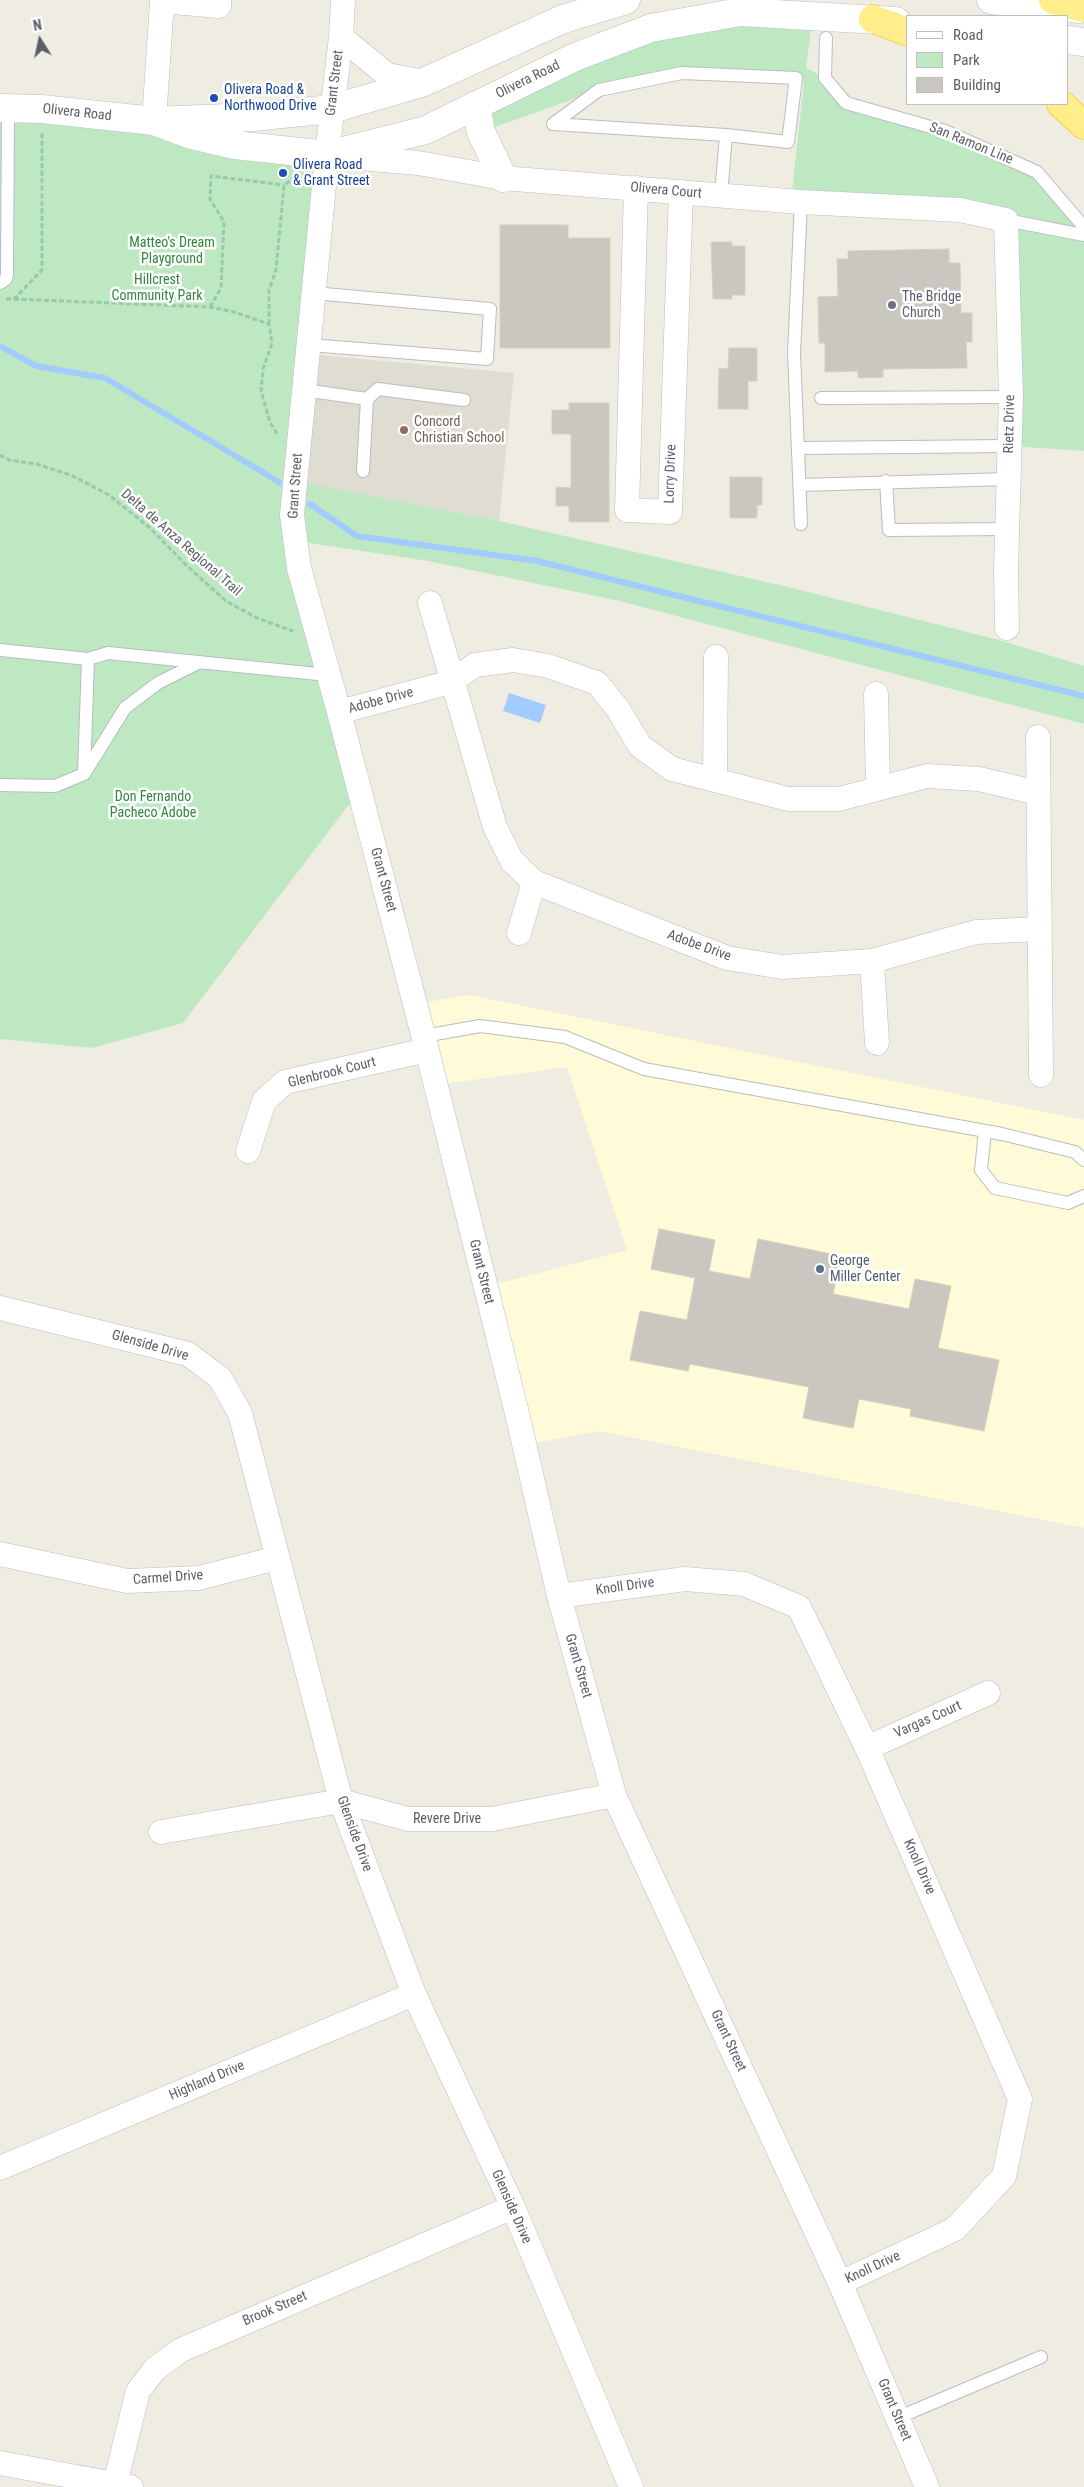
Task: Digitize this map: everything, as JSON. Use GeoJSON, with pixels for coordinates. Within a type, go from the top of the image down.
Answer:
{"type":"FeatureCollection","features":[{"type":"Feature","properties":{"kind":"highway"},"geometry":{"type":"LineString","coordinates":[[1053,0],[1084,9]]}},
{"type":"Feature","properties":{"kind":"highway"},"geometry":{"type":"LineString","coordinates":[[873,19],[906,31]]}},
{"type":"Feature","properties":{"kind":"highway"},"geometry":{"type":"LineString","coordinates":[[1062,105],[1084,125]]}},
{"type":"Feature","properties":{"kind":"street"},"geometry":{"type":"LineString","coordinates":[[154,121],[162,1],[219,6],[219,0]]}},
{"type":"Feature","properties":{"kind":"street","name":"Grant Street"},"geometry":{"type":"LineString","coordinates":[[342,0],[341,37],[327,155],[292,515],[299,568],[318,642],[340,712],[426,1043],[516,1409],[559,1596],[614,1795],[840,2283],[927,2487]]}},
{"type":"Feature","properties":{"kind":"street","name":"Olivera Road"},"geometry":{"type":"LineString","coordinates":[[4,108],[42,109],[154,121],[252,117],[332,109],[424,82],[563,19],[626,0]]}},
{"type":"Feature","properties":{"kind":"street"},"geometry":{"type":"LineString","coordinates":[[991,0],[1084,9]]}},
{"type":"Feature","properties":{"kind":"street","name":"Olivera Road"},"geometry":{"type":"LineString","coordinates":[[154,121],[192,135],[235,145],[327,155],[426,130],[575,57],[651,28],[740,12],[906,22]]}},
{"type":"Feature","properties":{"kind":"street"},"geometry":{"type":"LineString","coordinates":[[341,37],[387,75],[424,82]]}},
{"type":"Feature","properties":{"kind":"street"},"geometry":{"type":"LineString","coordinates":[[1069,40],[1084,42]]}},
{"type":"Feature","properties":{"kind":"street"},"geometry":{"type":"LineString","coordinates":[[476,106],[481,132],[503,178]]}},
{"type":"Feature","properties":{"kind":"street","name":"Olivera Court"},"geometry":{"type":"LineString","coordinates":[[327,155],[418,163],[503,178],[801,202],[960,210],[1006,220]]}},
{"type":"Feature","properties":{"kind":"street","name":"Lorry Drive"},"geometry":{"type":"LineString","coordinates":[[636,188],[627,510],[670,512],[681,192]]}},
{"type":"Feature","properties":{"kind":"street","name":"Rietz Drive"},"geometry":{"type":"LineString","coordinates":[[1006,220],[1011,397],[1006,570],[1007,628]]}},
{"type":"Feature","properties":{"kind":"street","name":"Adobe Drive"},"geometry":{"type":"LineString","coordinates":[[430,603],[451,682],[496,827],[512,861],[534,882],[727,958],[782,967],[872,961],[976,932],[1040,929]]}},
{"type":"Feature","properties":{"kind":"street"},"geometry":{"type":"LineString","coordinates":[[715,779],[716,657]]}},
{"type":"Feature","properties":{"kind":"street","name":"Adobe Drive"},"geometry":{"type":"LineString","coordinates":[[340,712],[451,682],[475,665],[513,660],[548,666],[597,683],[618,709],[640,746],[672,769],[788,800],[839,798],[927,776],[979,779],[1038,793]]}},
{"type":"Feature","properties":{"kind":"street"},"geometry":{"type":"LineString","coordinates":[[876,694],[878,787]]}},
{"type":"Feature","properties":{"kind":"street"},"geometry":{"type":"LineString","coordinates":[[1038,737],[1041,1075]]}},
{"type":"Feature","properties":{"kind":"street"},"geometry":{"type":"LineString","coordinates":[[519,933],[534,882]]}},
{"type":"Feature","properties":{"kind":"street"},"geometry":{"type":"LineString","coordinates":[[872,961],[877,1043]]}},
{"type":"Feature","properties":{"kind":"street","name":"Glenbrook Court"},"geometry":{"type":"LineString","coordinates":[[248,1151],[264,1101],[286,1082],[426,1043]]}},
{"type":"Feature","properties":{"kind":"street","name":"Glenside Drive"},"geometry":{"type":"LineString","coordinates":[[0,1308],[188,1354],[220,1378],[240,1413],[341,1801],[414,1994],[512,2207],[631,2487]]}},
{"type":"Feature","properties":{"kind":"street","name":"Carmel Drive"},"geometry":{"type":"LineString","coordinates":[[0,1554],[127,1581],[199,1578],[277,1558]]}},
{"type":"Feature","properties":{"kind":"street","name":"Knoll Drive"},"geometry":{"type":"LineString","coordinates":[[559,1596],[685,1579],[744,1584],[799,1607],[867,1748],[1020,2099],[1004,2176],[955,2229],[840,2283]]}},
{"type":"Feature","properties":{"kind":"street","name":"Vargas Court"},"geometry":{"type":"LineString","coordinates":[[867,1748],[988,1693]]}},
{"type":"Feature","properties":{"kind":"street","name":"Revere Drive"},"geometry":{"type":"LineString","coordinates":[[161,1832],[341,1801],[408,1819],[492,1819],[614,1795]]}},
{"type":"Feature","properties":{"kind":"street","name":"Highland Drive"},"geometry":{"type":"LineString","coordinates":[[0,2168],[414,1994]]}},
{"type":"Feature","properties":{"kind":"street","name":"Brook Street"},"geometry":{"type":"LineString","coordinates":[[123,2485],[138,2391],[155,2369],[180,2350],[512,2207]]}},
{"type":"Feature","properties":{"kind":"street"},"geometry":{"type":"LineString","coordinates":[[0,2463],[123,2485]]}},
{"type":"Feature","properties":{"kind":"lane","name":"San Ramon Line"},"geometry":{"type":"LineString","coordinates":[[826,38],[825,78],[846,103],[945,131],[1037,172],[1084,227]]}},
{"type":"Feature","properties":{"kind":"lane"},"geometry":{"type":"LineString","coordinates":[[682,73],[796,78],[788,142],[726,135],[708,134],[553,124],[599,90],[682,73]]}},
{"type":"Feature","properties":{"kind":"lane"},"geometry":{"type":"LineString","coordinates":[[0,283],[6,278],[7,274],[4,108]]}},
{"type":"Feature","properties":{"kind":"lane"},"geometry":{"type":"LineString","coordinates":[[721,195],[726,135]]}},
{"type":"Feature","properties":{"kind":"lane"},"geometry":{"type":"LineString","coordinates":[[801,202],[794,353],[801,524]]}},
{"type":"Feature","properties":{"kind":"lane"},"geometry":{"type":"LineString","coordinates":[[1006,220],[1084,235]]}},
{"type":"Feature","properties":{"kind":"lane"},"geometry":{"type":"LineString","coordinates":[[309,345],[487,358],[490,309],[314,293]]}},
{"type":"Feature","properties":{"kind":"lane"},"geometry":{"type":"LineString","coordinates":[[363,471],[367,400],[378,389],[464,400]]}},
{"type":"Feature","properties":{"kind":"lane"},"geometry":{"type":"LineString","coordinates":[[304,390],[367,400]]}},
{"type":"Feature","properties":{"kind":"lane"},"geometry":{"type":"LineString","coordinates":[[821,398],[1011,397]]}},
{"type":"Feature","properties":{"kind":"lane"},"geometry":{"type":"LineString","coordinates":[[798,448],[1010,446]]}},
{"type":"Feature","properties":{"kind":"lane"},"geometry":{"type":"LineString","coordinates":[[799,485],[886,481],[1009,479]]}},
{"type":"Feature","properties":{"kind":"lane"},"geometry":{"type":"LineString","coordinates":[[886,481],[889,530],[1008,529]]}},
{"type":"Feature","properties":{"kind":"lane"},"geometry":{"type":"LineString","coordinates":[[0,650],[88,659],[108,653],[328,675]]}},
{"type":"Feature","properties":{"kind":"lane"},"geometry":{"type":"LineString","coordinates":[[84,774],[88,659]]}},
{"type":"Feature","properties":{"kind":"lane"},"geometry":{"type":"LineString","coordinates":[[0,786],[55,786],[84,774],[125,708],[158,683],[200,662]]}},
{"type":"Feature","properties":{"kind":"lane"},"geometry":{"type":"LineString","coordinates":[[426,1043],[480,1026],[565,1038],[644,1069],[985,1131],[1076,1152],[1084,1160]]}},
{"type":"Feature","properties":{"kind":"lane"},"geometry":{"type":"LineString","coordinates":[[985,1131],[981,1154],[981,1170],[995,1188],[1068,1203],[1084,1196]]}},
{"type":"Feature","properties":{"kind":"lane"},"geometry":{"type":"LineString","coordinates":[[897,2418],[1041,2356]]}},
{"type":"Feature","properties":{"kind":"path"},"geometry":{"type":"LineString","coordinates":[[14,299],[42,270],[42,109]]}},
{"type":"Feature","properties":{"kind":"path"},"geometry":{"type":"LineString","coordinates":[[210,307],[221,288],[224,222],[210,199],[211,176],[284,185],[327,155]]}},
{"type":"Feature","properties":{"kind":"path"},"geometry":{"type":"LineString","coordinates":[[278,437],[270,422],[261,391],[263,370],[272,343],[269,324],[269,290],[276,270],[284,185]]}},
{"type":"Feature","properties":{"kind":"path"},"geometry":{"type":"LineString","coordinates":[[0,299],[210,307],[234,312],[269,324]]}},
{"type":"Feature","properties":{"kind":"path","name":"Delta de Anza Regional Trail"},"geometry":{"type":"LineString","coordinates":[[0,455],[9,460],[38,464],[73,476],[109,495],[150,528],[187,566],[226,601],[257,618],[318,642]]}},
{"type":"Feature","properties":{"kind":"shaded area","name":"Concord Christian School"},"geometry":{"type":"Polygon","coordinates":[[[308,354],[514,373],[499,521],[295,481],[308,354]]]}},
{"type":"Feature","properties":{"kind":"shaded area","name":"George Miller Center"},"geometry":{"type":"Polygon","coordinates":[[[469,995],[1084,1120],[1084,1528],[600,1431],[524,1445],[485,1287],[627,1250],[567,1067],[436,1085],[415,1004],[469,995]]]}},
{"type":"Feature","properties":{"kind":"green space"},"geometry":{"type":"Polygon","coordinates":[[[813,15],[806,68],[825,78],[846,103],[945,131],[1037,172],[1084,229],[1084,451],[1010,446],[1005,220],[791,201],[804,82],[796,78],[682,73],[599,90],[481,132],[476,105],[651,28],[813,15]]]}},
{"type":"Feature","properties":{"kind":"green space"},"geometry":{"type":"Polygon","coordinates":[[[0,108],[327,155],[296,481],[499,521],[784,586],[1003,641],[1084,666],[1084,724],[620,601],[428,561],[296,541],[360,790],[183,1023],[92,1048],[0,1039],[0,108]]]}},
{"type":"Feature","properties":{"kind":"water"},"geometry":{"type":"Polygon","coordinates":[[[509,693],[546,705],[540,723],[503,711],[509,693]]]}},
{"type":"Feature","properties":{"kind":"building"},"geometry":{"type":"Polygon","coordinates":[[[500,225],[568,225],[568,238],[610,238],[610,348],[500,348],[500,225]]]}},
{"type":"Feature","properties":{"kind":"building"},"geometry":{"type":"Polygon","coordinates":[[[711,242],[732,242],[732,246],[745,246],[745,295],[732,295],[732,299],[713,299],[711,242]]]}},
{"type":"Feature","properties":{"kind":"building"},"geometry":{"type":"Polygon","coordinates":[[[949,249],[949,263],[960,263],[961,313],[972,313],[972,342],[966,342],[967,368],[883,369],[883,377],[858,378],[858,371],[825,372],[825,343],[819,343],[818,297],[838,296],[837,259],[848,259],[848,251],[949,249]]]}},
{"type":"Feature","properties":{"kind":"building"},"geometry":{"type":"Polygon","coordinates":[[[729,348],[757,348],[757,381],[748,381],[748,409],[718,409],[719,368],[728,369],[729,348]]]}},
{"type":"Feature","properties":{"kind":"building"},"geometry":{"type":"Polygon","coordinates":[[[569,403],[609,403],[609,522],[569,522],[569,506],[556,506],[556,487],[571,488],[571,434],[552,434],[552,410],[569,410],[569,403]]]}},
{"type":"Feature","properties":{"kind":"building"},"geometry":{"type":"Polygon","coordinates":[[[730,477],[762,477],[762,505],[757,505],[757,518],[730,518],[730,477]]]}},
{"type":"Feature","properties":{"kind":"building"},"geometry":{"type":"Polygon","coordinates":[[[659,1229],[715,1240],[709,1271],[750,1279],[758,1239],[841,1256],[833,1294],[909,1309],[915,1279],[951,1286],[938,1348],[999,1360],[984,1431],[910,1416],[911,1409],[859,1399],[853,1428],[803,1418],[809,1387],[690,1364],[688,1371],[630,1360],[640,1311],[687,1320],[695,1278],[651,1269],[659,1229]]]}},
{"type":"Feature","properties":{"kind":"waterway"},"geometry":{"type":"LineString","coordinates":[[0,346],[36,366],[105,378],[279,482]]}},
{"type":"Feature","properties":{"kind":"waterway"},"geometry":{"type":"LineString","coordinates":[[310,504],[357,536],[537,561],[1084,696]]}},
{"type":"Feature","properties":{"kind":"place","name":"Olivera Road & Northwood Drive"},"geometry":{"type":"Point","coordinates":[214,98]}},
{"type":"Feature","properties":{"kind":"place","name":"Olivera Road & Grant Street"},"geometry":{"type":"Point","coordinates":[283,173]}},
{"type":"Feature","properties":{"kind":"place","name":"The Bridge Church"},"geometry":{"type":"Point","coordinates":[892,305]}},
{"type":"Feature","properties":{"kind":"place","name":"Concord Christian School"},"geometry":{"type":"Point","coordinates":[404,430]}},
{"type":"Feature","properties":{"kind":"place","name":"George Miller Center"},"geometry":{"type":"Point","coordinates":[820,1269]}},
{"type":"Feature","properties":{"kind":"park label","name":"Matteo's Dream Playground"},"geometry":{"type":"Point","coordinates":[172,252]}},
{"type":"Feature","properties":{"kind":"park label","name":"Hillcrest Community Park"},"geometry":{"type":"Point","coordinates":[157,288]}},
{"type":"Feature","properties":{"kind":"park label","name":"Don Fernando Pacheco Adobe"},"geometry":{"type":"Point","coordinates":[153,806]}}]}
